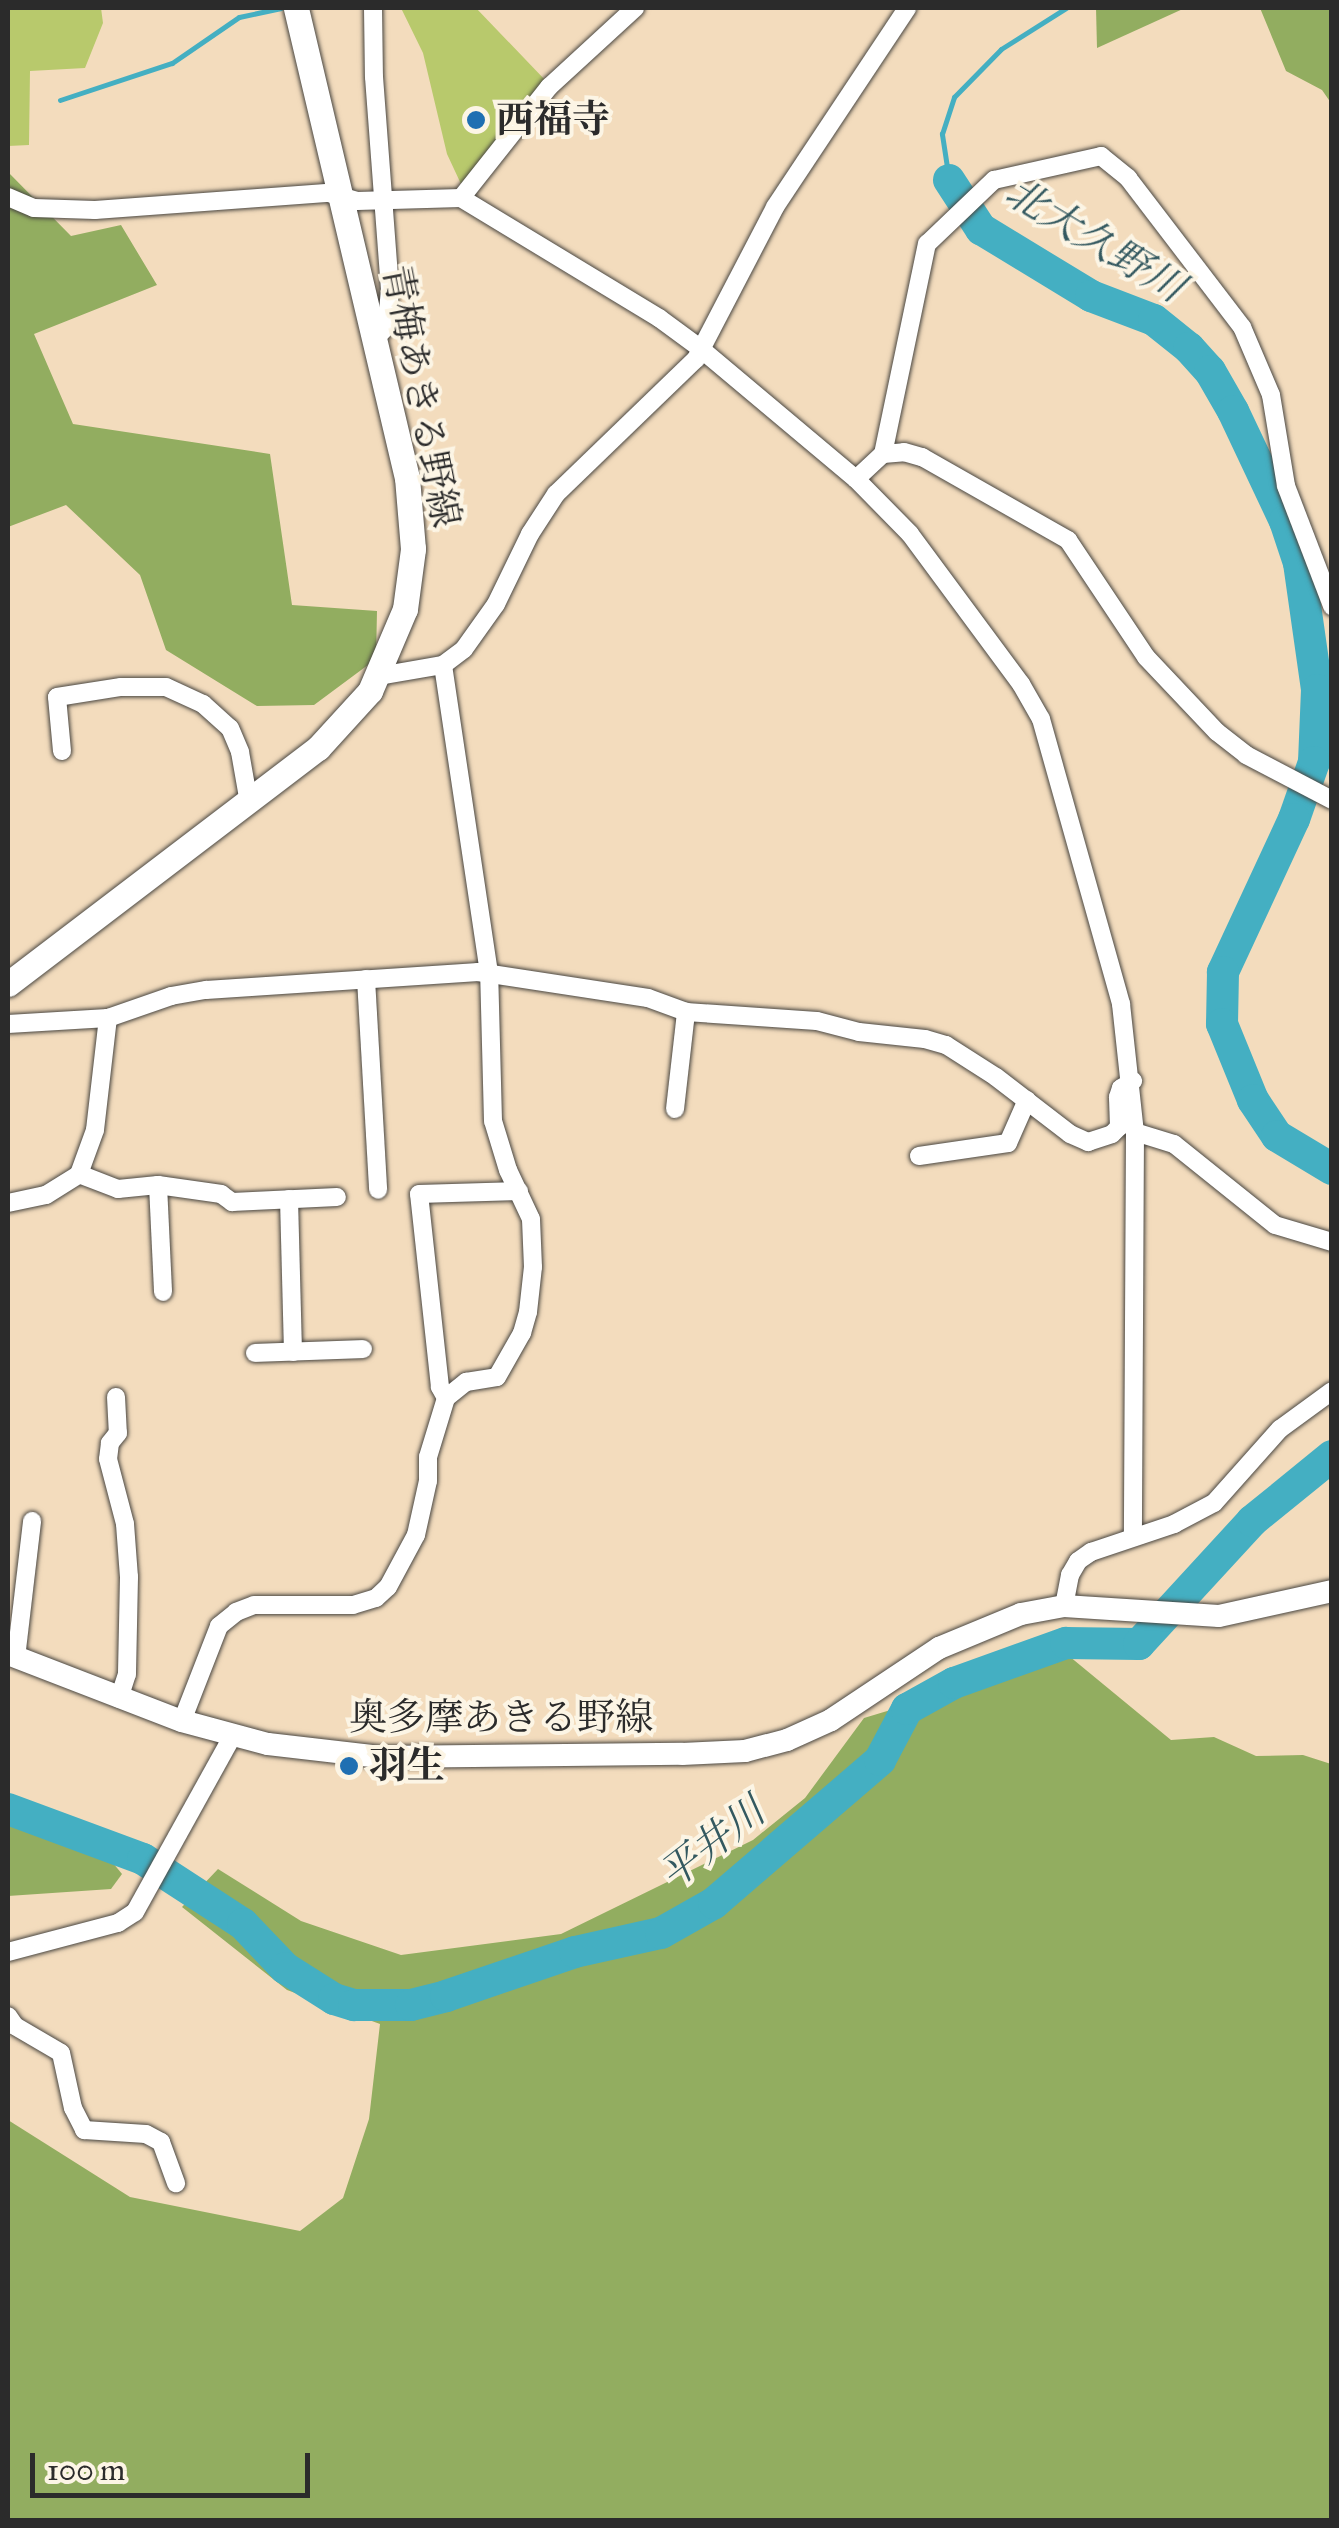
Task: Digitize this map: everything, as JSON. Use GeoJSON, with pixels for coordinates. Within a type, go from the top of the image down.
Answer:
{"type":"FeatureCollection","features":[{"type":"Feature","properties":{"kind":"main road","name":"青梅あきる野線"},"geometry":{"type":"LineString","coordinates":[[8,984],[248,803],[334,732],[379,676],[405,609],[413,549],[407,478],[296,10]]}},
{"type":"Feature","properties":{"kind":"main road","name":"奥多摩あきる野線"},"geometry":{"type":"LineString","coordinates":[[12,1656],[120,1699],[233,1736],[380,1757],[746,1751],[787,1740],[831,1720],[940,1648],[986,1626],[1064,1606],[1198,1616],[1276,1606],[1332,1591]]}},
{"type":"Feature","properties":{"kind":"street"},"geometry":{"type":"LineString","coordinates":[[373,8],[389,312],[387,326],[375,340]]}},
{"type":"Feature","properties":{"kind":"street"},"geometry":{"type":"LineString","coordinates":[[461,198],[548,87],[636,8]]}},
{"type":"Feature","properties":{"kind":"street"},"geometry":{"type":"LineString","coordinates":[[379,676],[443,664],[464,649],[496,604],[530,534],[556,494],[702,350],[775,207],[907,8]]}},
{"type":"Feature","properties":{"kind":"street"},"geometry":{"type":"LineString","coordinates":[[856,479],[884,454],[916,309],[922,260],[940,228],[994,180],[1036,174],[1090,155],[1101,156],[1128,178],[1242,327],[1260,364],[1275,413],[1286,486],[1332,606]]}},
{"type":"Feature","properties":{"kind":"street"},"geometry":{"type":"LineString","coordinates":[[8,197],[34,208],[94,210],[328,192],[385,201],[461,198],[659,318],[702,350],[856,479],[910,534],[1021,684],[1042,719],[1122,1004],[1133,1081],[1135,1132],[1133,1537]]}},
{"type":"Feature","properties":{"kind":"street"},"geometry":{"type":"LineString","coordinates":[[884,454],[904,452],[922,457],[1068,540],[1146,657],[1217,732],[1329,799]]}},
{"type":"Feature","properties":{"kind":"street"},"geometry":{"type":"LineString","coordinates":[[182,1720],[219,1626],[236,1612],[254,1605],[353,1605],[376,1598],[388,1587],[416,1536],[428,1482],[428,1457],[446,1398],[466,1382],[497,1377],[522,1333],[532,1287],[531,1219],[492,1121],[489,973],[443,664]]}},
{"type":"Feature","properties":{"kind":"street"},"geometry":{"type":"LineString","coordinates":[[62,751],[57,697],[146,685],[166,687],[203,704],[230,728],[240,752],[248,803]]}},
{"type":"Feature","properties":{"kind":"street"},"geometry":{"type":"LineString","coordinates":[[8,1024],[108,1018],[171,996],[206,990],[489,973],[648,998],[686,1012],[817,1021],[860,1032],[925,1039],[946,1045],[1070,1134],[1088,1142],[1112,1134],[1119,1127],[1118,1096],[1121,1088],[1133,1081]]}},
{"type":"Feature","properties":{"kind":"street"},"geometry":{"type":"LineString","coordinates":[[366,979],[378,1190]]}},
{"type":"Feature","properties":{"kind":"street"},"geometry":{"type":"LineString","coordinates":[[674,1109],[686,1012]]}},
{"type":"Feature","properties":{"kind":"street"},"geometry":{"type":"LineString","coordinates":[[8,1204],[46,1195],[80,1174],[95,1130],[108,1018]]}},
{"type":"Feature","properties":{"kind":"street"},"geometry":{"type":"LineString","coordinates":[[919,1156],[1008,1142],[1026,1100]]}},
{"type":"Feature","properties":{"kind":"street"},"geometry":{"type":"LineString","coordinates":[[1135,1132],[1174,1144],[1276,1225],[1332,1242]]}},
{"type":"Feature","properties":{"kind":"street"},"geometry":{"type":"LineString","coordinates":[[80,1174],[118,1189],[158,1186],[221,1194],[232,1202],[337,1197]]}},
{"type":"Feature","properties":{"kind":"street"},"geometry":{"type":"LineString","coordinates":[[158,1186],[163,1292]]}},
{"type":"Feature","properties":{"kind":"street"},"geometry":{"type":"LineString","coordinates":[[446,1398],[440,1387],[419,1194],[519,1191]]}},
{"type":"Feature","properties":{"kind":"street"},"geometry":{"type":"LineString","coordinates":[[288,1199],[293,1352]]}},
{"type":"Feature","properties":{"kind":"street"},"geometry":{"type":"LineString","coordinates":[[255,1354],[363,1349]]}},
{"type":"Feature","properties":{"kind":"street"},"geometry":{"type":"LineString","coordinates":[[1064,1606],[1070,1574],[1078,1561],[1090,1552],[1174,1524],[1214,1503],[1280,1429],[1332,1391]]}},
{"type":"Feature","properties":{"kind":"street"},"geometry":{"type":"LineString","coordinates":[[116,1397],[118,1433],[110,1442],[108,1459],[125,1524],[129,1577],[127,1674],[120,1699]]}},
{"type":"Feature","properties":{"kind":"street"},"geometry":{"type":"LineString","coordinates":[[12,1656],[32,1521]]}},
{"type":"Feature","properties":{"kind":"street"},"geometry":{"type":"LineString","coordinates":[[8,1952],[118,1923],[134,1912],[150,1891],[233,1736]]}},
{"type":"Feature","properties":{"kind":"street"},"geometry":{"type":"LineString","coordinates":[[8,2016],[15,2026],[62,2053],[73,2108],[84,2130],[146,2134],[161,2142],[176,2183]]}},
{"type":"Feature","properties":{"kind":"green space"},"geometry":{"type":"Polygon","coordinates":[[[8,8],[101,8],[103,23],[85,68],[30,71],[29,145],[8,146],[8,8]]]}},
{"type":"Feature","properties":{"kind":"green space","name":"西福寺"},"geometry":{"type":"Polygon","coordinates":[[[401,8],[476,8],[546,81],[461,184],[447,154],[423,53],[401,8]]]}},
{"type":"Feature","properties":{"kind":"green space"},"geometry":{"type":"Polygon","coordinates":[[[1096,8],[1185,8],[1097,48],[1096,8]]]}},
{"type":"Feature","properties":{"kind":"green space"},"geometry":{"type":"Polygon","coordinates":[[[1260,8],[1331,8],[1331,103],[1322,90],[1286,71],[1260,8]]]}},
{"type":"Feature","properties":{"kind":"green space"},"geometry":{"type":"Polygon","coordinates":[[[8,172],[71,236],[121,225],[157,285],[34,334],[73,424],[270,454],[292,605],[377,611],[376,659],[314,705],[257,706],[166,650],[140,575],[66,505],[8,527],[8,172]]]}},
{"type":"Feature","properties":{"kind":"green space"},"geometry":{"type":"Polygon","coordinates":[[[1069,1656],[1171,1740],[1214,1737],[1256,1756],[1303,1755],[1331,1764],[1331,2520],[8,2520],[8,2120],[130,2197],[300,2231],[343,2198],[369,2119],[380,2024],[287,1990],[182,1907],[218,1869],[301,1921],[401,1955],[561,1934],[753,1840],[805,1798],[864,1718],[1069,1656]]]}},
{"type":"Feature","properties":{"kind":"green space"},"geometry":{"type":"Polygon","coordinates":[[[8,1817],[113,1863],[122,1874],[111,1889],[8,1896],[8,1817]]]}},
{"type":"Feature","properties":{"kind":"waterway"},"geometry":{"type":"LineString","coordinates":[[60,100],[172,63],[239,17],[281,8]]}},
{"type":"Feature","properties":{"kind":"waterway","name":"北大久野川"},"geometry":{"type":"LineString","coordinates":[[949,180],[942,134],[954,97],[1001,49],[1066,8]]}},
{"type":"Feature","properties":{"kind":"waterway","name":"北大久野川"},"geometry":{"type":"LineString","coordinates":[[949,180],[981,229],[1091,296],[1154,320],[1189,348],[1210,371],[1233,411],[1285,521],[1299,563],[1317,690],[1314,762],[1294,819],[1223,972],[1222,1024],[1253,1100],[1277,1136],[1332,1169]]}},
{"type":"Feature","properties":{"kind":"waterway","name":"平井川"},"geometry":{"type":"LineString","coordinates":[[8,1809],[143,1859],[243,1924],[285,1968],[334,1999],[354,2005],[411,2005],[446,1996],[575,1952],[661,1933],[714,1903],[880,1760],[907,1709],[954,1683],[1066,1643],[1139,1644],[1252,1521],[1332,1456]]}},
{"type":"Feature","properties":{"kind":"place","name":"西福寺"},"geometry":{"type":"Point","coordinates":[476,120]}},
{"type":"Feature","properties":{"kind":"place","name":"羽生"},"geometry":{"type":"Point","coordinates":[349,1766]}}]}
